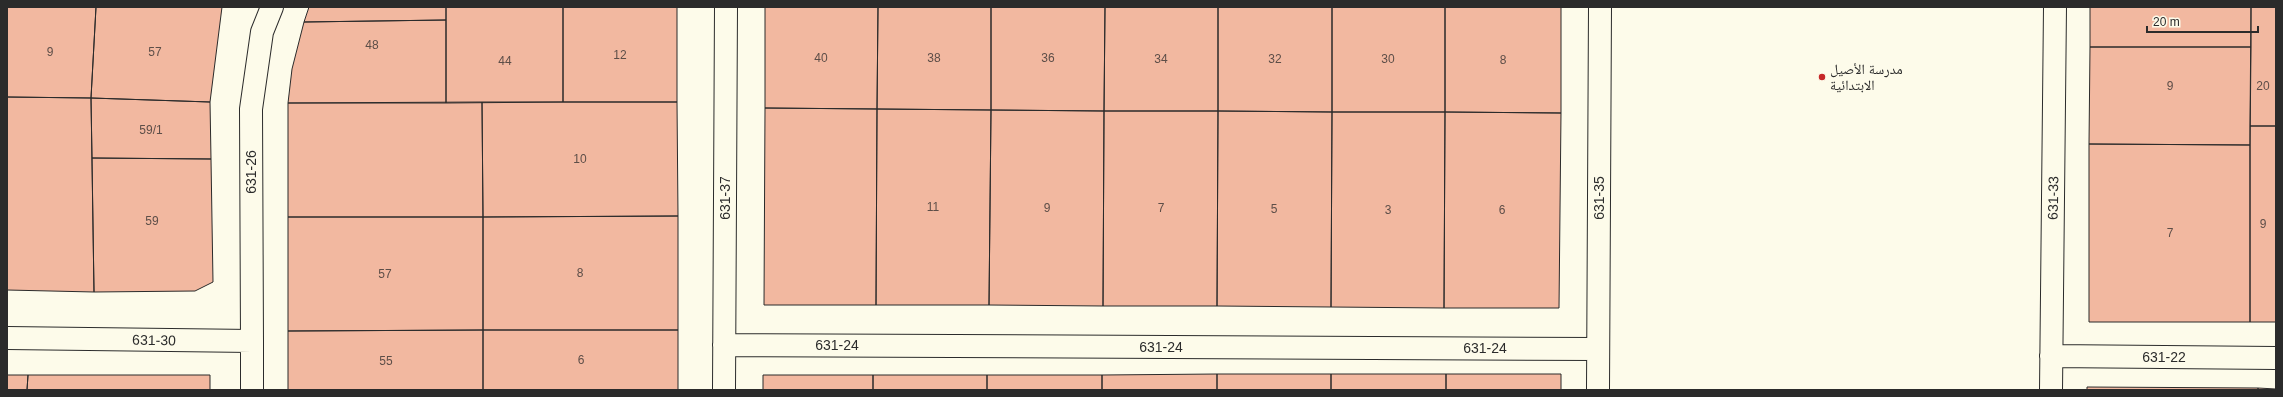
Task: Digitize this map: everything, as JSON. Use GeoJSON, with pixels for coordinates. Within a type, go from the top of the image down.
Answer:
{"type":"FeatureCollection","features":[{"type":"Feature","properties":{"kind":"street","name":"631-26"},"geometry":{"type":"LineString","coordinates":[[252,341],[251,109],[262,32],[272,7]]}},
{"type":"Feature","properties":{"kind":"street","name":"631-37"},"geometry":{"type":"LineString","coordinates":[[724,390],[726,7]]}},
{"type":"Feature","properties":{"kind":"street","name":"631-35"},"geometry":{"type":"LineString","coordinates":[[1598,390],[1600,7]]}},
{"type":"Feature","properties":{"kind":"street","name":"631-33"},"geometry":{"type":"LineString","coordinates":[[2051,390],[2055,7]]}},
{"type":"Feature","properties":{"kind":"street","name":"631-30"},"geometry":{"type":"LineString","coordinates":[[7,338],[252,341]]}},
{"type":"Feature","properties":{"kind":"street"},"geometry":{"type":"LineString","coordinates":[[252,341],[252,390]]}},
{"type":"Feature","properties":{"kind":"street","name":"631-24"},"geometry":{"type":"LineString","coordinates":[[724,345],[1598,348]]}},
{"type":"Feature","properties":{"kind":"street","name":"631-22"},"geometry":{"type":"LineString","coordinates":[[2052,356],[2276,358]]}},
{"type":"Feature","properties":{"kind":"building"},"geometry":{"type":"Polygon","coordinates":[[[7,7],[96,7],[91,98],[7,97],[7,7]]]}},
{"type":"Feature","properties":{"kind":"building"},"geometry":{"type":"Polygon","coordinates":[[[96,7],[222,7],[210,102],[91,98],[96,7]]]}},
{"type":"Feature","properties":{"kind":"building"},"geometry":{"type":"Polygon","coordinates":[[[309,7],[446,7],[446,20],[304,22],[309,7]]]}},
{"type":"Feature","properties":{"kind":"building"},"geometry":{"type":"Polygon","coordinates":[[[446,7],[563,7],[563,102],[446,103],[446,7]]]}},
{"type":"Feature","properties":{"kind":"building"},"geometry":{"type":"Polygon","coordinates":[[[563,7],[677,7],[677,102],[563,102],[563,7]]]}},
{"type":"Feature","properties":{"kind":"building"},"geometry":{"type":"Polygon","coordinates":[[[765,7],[878,7],[877,109],[765,108],[765,7]]]}},
{"type":"Feature","properties":{"kind":"building"},"geometry":{"type":"Polygon","coordinates":[[[878,7],[991,7],[991,110],[877,109],[878,7]]]}},
{"type":"Feature","properties":{"kind":"building"},"geometry":{"type":"Polygon","coordinates":[[[991,7],[1105,7],[1104,111],[991,110],[991,7]]]}},
{"type":"Feature","properties":{"kind":"building"},"geometry":{"type":"Polygon","coordinates":[[[1105,7],[1218,7],[1218,111],[1104,111],[1105,7]]]}},
{"type":"Feature","properties":{"kind":"building"},"geometry":{"type":"Polygon","coordinates":[[[1218,7],[1332,7],[1332,112],[1218,111],[1218,7]]]}},
{"type":"Feature","properties":{"kind":"building"},"geometry":{"type":"Polygon","coordinates":[[[1332,7],[1445,7],[1445,112],[1332,112],[1332,7]]]}},
{"type":"Feature","properties":{"kind":"building"},"geometry":{"type":"Polygon","coordinates":[[[1445,7],[1561,7],[1561,113],[1445,112],[1445,7]]]}},
{"type":"Feature","properties":{"kind":"building"},"geometry":{"type":"Polygon","coordinates":[[[2090,7],[2251,7],[2251,47],[2090,47],[2090,7]]]}},
{"type":"Feature","properties":{"kind":"building"},"geometry":{"type":"Polygon","coordinates":[[[2251,7],[2276,7],[2276,126],[2250,126],[2251,7]]]}},
{"type":"Feature","properties":{"kind":"building"},"geometry":{"type":"Polygon","coordinates":[[[446,20],[446,103],[288,103],[292,69],[304,22],[446,20]]]}},
{"type":"Feature","properties":{"kind":"building"},"geometry":{"type":"Polygon","coordinates":[[[2090,47],[2251,47],[2250,145],[2089,144],[2090,47]]]}},
{"type":"Feature","properties":{"kind":"building"},"geometry":{"type":"Polygon","coordinates":[[[7,97],[91,98],[94,292],[7,290],[7,97]]]}},
{"type":"Feature","properties":{"kind":"building"},"geometry":{"type":"Polygon","coordinates":[[[91,98],[210,102],[211,159],[92,158],[91,98]]]}},
{"type":"Feature","properties":{"kind":"building"},"geometry":{"type":"Polygon","coordinates":[[[482,102],[483,217],[288,217],[288,103],[482,102]]]}},
{"type":"Feature","properties":{"kind":"building"},"geometry":{"type":"Polygon","coordinates":[[[482,102],[677,102],[678,216],[483,217],[482,102]]]}},
{"type":"Feature","properties":{"kind":"building"},"geometry":{"type":"Polygon","coordinates":[[[765,108],[877,109],[876,305],[764,305],[765,108]]]}},
{"type":"Feature","properties":{"kind":"building"},"geometry":{"type":"Polygon","coordinates":[[[877,109],[991,110],[989,305],[876,305],[877,109]]]}},
{"type":"Feature","properties":{"kind":"building"},"geometry":{"type":"Polygon","coordinates":[[[991,110],[1104,111],[1103,306],[989,305],[991,110]]]}},
{"type":"Feature","properties":{"kind":"building"},"geometry":{"type":"Polygon","coordinates":[[[1104,111],[1218,111],[1217,306],[1103,306],[1104,111]]]}},
{"type":"Feature","properties":{"kind":"building"},"geometry":{"type":"Polygon","coordinates":[[[1218,111],[1332,112],[1331,307],[1217,306],[1218,111]]]}},
{"type":"Feature","properties":{"kind":"building"},"geometry":{"type":"Polygon","coordinates":[[[1332,112],[1445,112],[1444,308],[1331,307],[1332,112]]]}},
{"type":"Feature","properties":{"kind":"building"},"geometry":{"type":"Polygon","coordinates":[[[1445,112],[1561,113],[1559,308],[1444,308],[1445,112]]]}},
{"type":"Feature","properties":{"kind":"building"},"geometry":{"type":"Polygon","coordinates":[[[2250,126],[2276,126],[2276,322],[2250,322],[2250,126]]]}},
{"type":"Feature","properties":{"kind":"building"},"geometry":{"type":"Polygon","coordinates":[[[2089,144],[2250,145],[2250,322],[2089,322],[2089,144]]]}},
{"type":"Feature","properties":{"kind":"building"},"geometry":{"type":"Polygon","coordinates":[[[92,158],[211,159],[213,282],[195,291],[94,292],[92,158]]]}},
{"type":"Feature","properties":{"kind":"building"},"geometry":{"type":"Polygon","coordinates":[[[678,216],[678,330],[483,330],[483,217],[678,216]]]}},
{"type":"Feature","properties":{"kind":"building"},"geometry":{"type":"Polygon","coordinates":[[[288,217],[483,217],[483,330],[288,331],[288,217]]]}},
{"type":"Feature","properties":{"kind":"building"},"geometry":{"type":"Polygon","coordinates":[[[483,330],[483,390],[288,390],[288,331],[483,330]]]}},
{"type":"Feature","properties":{"kind":"building"},"geometry":{"type":"Polygon","coordinates":[[[483,330],[678,330],[678,390],[483,390],[483,330]]]}},
{"type":"Feature","properties":{"kind":"building"},"geometry":{"type":"Polygon","coordinates":[[[1217,374],[1217,390],[1102,390],[1102,375],[1217,374]]]}},
{"type":"Feature","properties":{"kind":"building"},"geometry":{"type":"Polygon","coordinates":[[[1217,374],[1331,374],[1331,390],[1217,390],[1217,374]]]}},
{"type":"Feature","properties":{"kind":"building"},"geometry":{"type":"Polygon","coordinates":[[[1331,374],[1446,374],[1446,390],[1331,390],[1331,374]]]}},
{"type":"Feature","properties":{"kind":"building"},"geometry":{"type":"Polygon","coordinates":[[[1446,374],[1561,374],[1561,390],[1446,390],[1446,374]]]}},
{"type":"Feature","properties":{"kind":"building"},"geometry":{"type":"Polygon","coordinates":[[[7,375],[28,375],[27,390],[7,390],[7,375]]]}},
{"type":"Feature","properties":{"kind":"building"},"geometry":{"type":"Polygon","coordinates":[[[28,375],[210,375],[210,390],[27,390],[28,375]]]}},
{"type":"Feature","properties":{"kind":"building"},"geometry":{"type":"Polygon","coordinates":[[[763,375],[873,375],[873,390],[763,390],[763,375]]]}},
{"type":"Feature","properties":{"kind":"building"},"geometry":{"type":"Polygon","coordinates":[[[873,375],[987,375],[987,390],[873,390],[873,375]]]}},
{"type":"Feature","properties":{"kind":"building"},"geometry":{"type":"Polygon","coordinates":[[[987,375],[1102,375],[1102,390],[987,390],[987,375]]]}},
{"type":"Feature","properties":{"kind":"building"},"geometry":{"type":"Polygon","coordinates":[[[2087,387],[2258,388],[2258,390],[2087,390],[2087,387]]]}},
{"type":"Feature","properties":{"kind":"building"},"geometry":{"type":"Polygon","coordinates":[[[2258,388],[2276,389],[2276,390],[2258,390],[2258,388]]]}},
{"type":"Feature","properties":{"kind":"place","name":"مدرسة الأصيل الابتدائية"},"geometry":{"type":"Point","coordinates":[1822,77]}}]}
